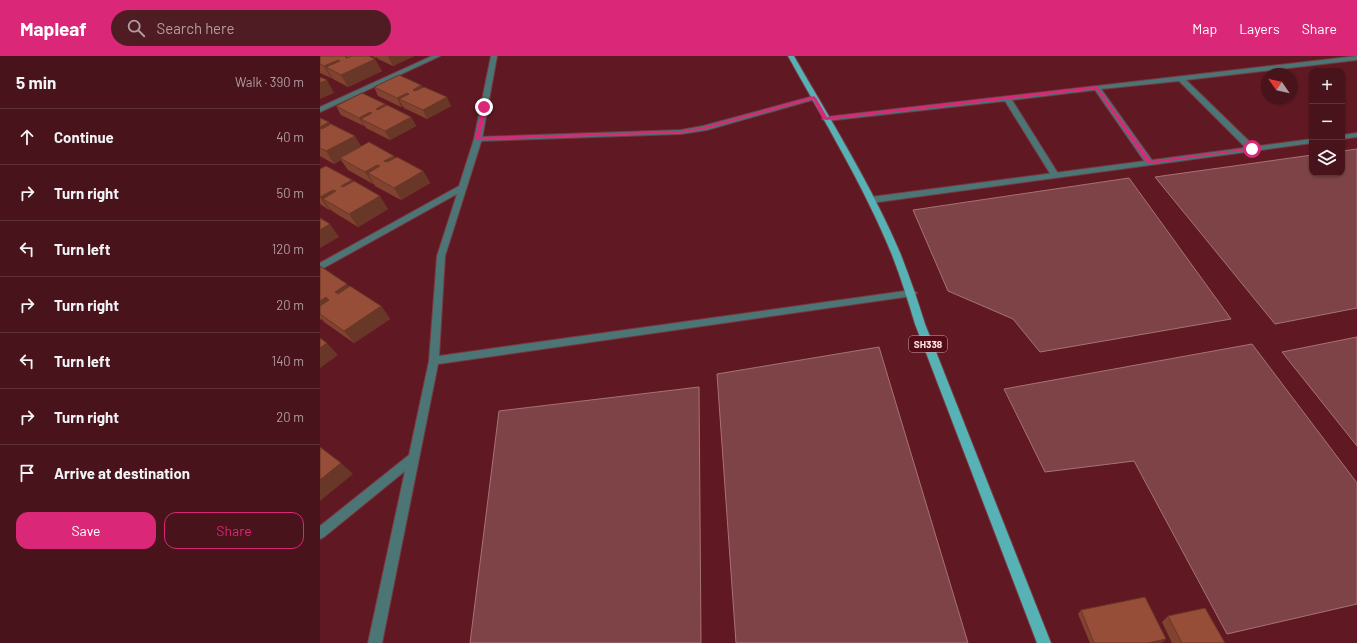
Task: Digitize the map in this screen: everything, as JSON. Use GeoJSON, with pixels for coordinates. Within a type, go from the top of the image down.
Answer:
{"type":"FeatureCollection","features":[{"type":"Feature","properties":{"kind":"main road","name":"SH338"},"geometry":{"type":"LineString","coordinates":[[791,56],[871,200],[912,293],[920,324],[1044,643]]}},
{"type":"Feature","properties":{"kind":"street"},"geometry":{"type":"LineString","coordinates":[[320,110],[437,56]]}},
{"type":"Feature","properties":{"kind":"street"},"geometry":{"type":"LineString","coordinates":[[375,643],[434,361],[441,256],[461,188],[478,139],[494,56]]}},
{"type":"Feature","properties":{"kind":"street"},"geometry":{"type":"LineString","coordinates":[[826,119],[1357,58]]}},
{"type":"Feature","properties":{"kind":"street"},"geometry":{"type":"LineString","coordinates":[[1180,78],[1252,149]]}},
{"type":"Feature","properties":{"kind":"street"},"geometry":{"type":"LineString","coordinates":[[1097,88],[1150,163]]}},
{"type":"Feature","properties":{"kind":"street"},"geometry":{"type":"LineString","coordinates":[[478,139],[681,132],[704,128],[814,98]]}},
{"type":"Feature","properties":{"kind":"street"},"geometry":{"type":"LineString","coordinates":[[1007,98],[1055,175]]}},
{"type":"Feature","properties":{"kind":"street"},"geometry":{"type":"LineString","coordinates":[[1345,137],[1357,135]]}},
{"type":"Feature","properties":{"kind":"street"},"geometry":{"type":"LineString","coordinates":[[871,200],[1309,141]]}},
{"type":"Feature","properties":{"kind":"street"},"geometry":{"type":"LineString","coordinates":[[320,267],[461,188]]}},
{"type":"Feature","properties":{"kind":"street"},"geometry":{"type":"LineString","coordinates":[[434,361],[912,293]]}},
{"type":"Feature","properties":{"kind":"street"},"geometry":{"type":"LineString","coordinates":[[320,533],[414,457]]}},
{"type":"Feature","properties":{"kind":"shaded area"},"geometry":{"type":"Polygon","coordinates":[[[1357,149],[1357,308],[1275,324],[1155,177],[1309,155],[1309,176],[1345,176],[1345,151],[1357,149]]]}},
{"type":"Feature","properties":{"kind":"shaded area"},"geometry":{"type":"Polygon","coordinates":[[[1129,178],[1231,319],[1040,352],[1013,319],[948,291],[913,210],[1129,178]]]}},
{"type":"Feature","properties":{"kind":"shaded area"},"geometry":{"type":"Polygon","coordinates":[[[1357,337],[1357,446],[1282,352],[1357,337]]]}},
{"type":"Feature","properties":{"kind":"shaded area"},"geometry":{"type":"Polygon","coordinates":[[[1252,344],[1357,483],[1357,604],[1227,634],[1134,461],[1045,472],[1004,389],[1252,344]]]}},
{"type":"Feature","properties":{"kind":"shaded area"},"geometry":{"type":"Polygon","coordinates":[[[879,347],[968,643],[736,643],[717,374],[879,347]]]}},
{"type":"Feature","properties":{"kind":"shaded area"},"geometry":{"type":"Polygon","coordinates":[[[699,387],[701,643],[470,643],[499,411],[699,387]]]}},
{"type":"Feature","properties":{"kind":"building"},"geometry":{"type":"Polygon","coordinates":[[[320,56],[347,56],[345,57],[347,58],[352,56],[369,56],[375,59],[341,75],[326,67],[340,61],[338,60],[324,66],[320,64],[320,56]]]}},
{"type":"Feature","properties":{"kind":"building"},"geometry":{"type":"Polygon","coordinates":[[[399,75],[421,85],[413,90],[415,91],[424,87],[447,97],[423,110],[399,99],[409,94],[407,93],[397,98],[374,87],[399,75]]]}},
{"type":"Feature","properties":{"kind":"building"},"geometry":{"type":"Polygon","coordinates":[[[320,77],[327,80],[320,83],[320,77]]]}},
{"type":"Feature","properties":{"kind":"building"},"geometry":{"type":"Polygon","coordinates":[[[362,93],[385,104],[376,109],[378,110],[387,105],[411,117],[385,131],[361,119],[372,113],[370,112],[359,118],[336,106],[362,93]]]}},
{"type":"Feature","properties":{"kind":"building"},"geometry":{"type":"Polygon","coordinates":[[[320,118],[329,122],[320,127],[320,118]]]}},
{"type":"Feature","properties":{"kind":"building"},"geometry":{"type":"Polygon","coordinates":[[[331,124],[355,136],[326,151],[320,148],[320,128],[322,129],[331,124]]]}},
{"type":"Feature","properties":{"kind":"building"},"geometry":{"type":"Polygon","coordinates":[[[369,142],[394,156],[384,161],[387,162],[397,157],[423,171],[394,188],[368,173],[380,166],[377,165],[365,172],[340,158],[369,142]]]}},
{"type":"Feature","properties":{"kind":"building"},"geometry":{"type":"Polygon","coordinates":[[[326,166],[352,180],[341,186],[343,187],[354,181],[380,196],[349,214],[323,199],[336,191],[333,190],[320,197],[320,169],[326,166]]]}},
{"type":"Feature","properties":{"kind":"building"},"geometry":{"type":"Polygon","coordinates":[[[320,218],[330,224],[320,230],[320,218]]]}},
{"type":"Feature","properties":{"kind":"building"},"geometry":{"type":"Polygon","coordinates":[[[320,266],[347,284],[335,292],[338,294],[350,286],[381,306],[344,331],[320,314],[320,306],[329,300],[326,297],[320,301],[320,266]]]}},
{"type":"Feature","properties":{"kind":"building"},"geometry":{"type":"Polygon","coordinates":[[[320,338],[327,343],[320,348],[320,338]]]}},
{"type":"Feature","properties":{"kind":"building"},"geometry":{"type":"Polygon","coordinates":[[[320,447],[341,463],[320,480],[320,447]]]}},
{"type":"Feature","properties":{"kind":"building"},"geometry":{"type":"Polygon","coordinates":[[[1145,597],[1166,639],[1148,643],[1094,643],[1081,610],[1145,597]]]}},
{"type":"Feature","properties":{"kind":"building"},"geometry":{"type":"Polygon","coordinates":[[[1205,608],[1225,643],[1182,643],[1168,616],[1205,608]]]}},
{"type":"Feature","properties":{"kind":"route"},"geometry":{"type":"LineString","coordinates":[[484,107],[478,139],[681,132],[704,128],[814,98],[826,119],[1097,88],[1150,163],[1252,149]]}}]}
